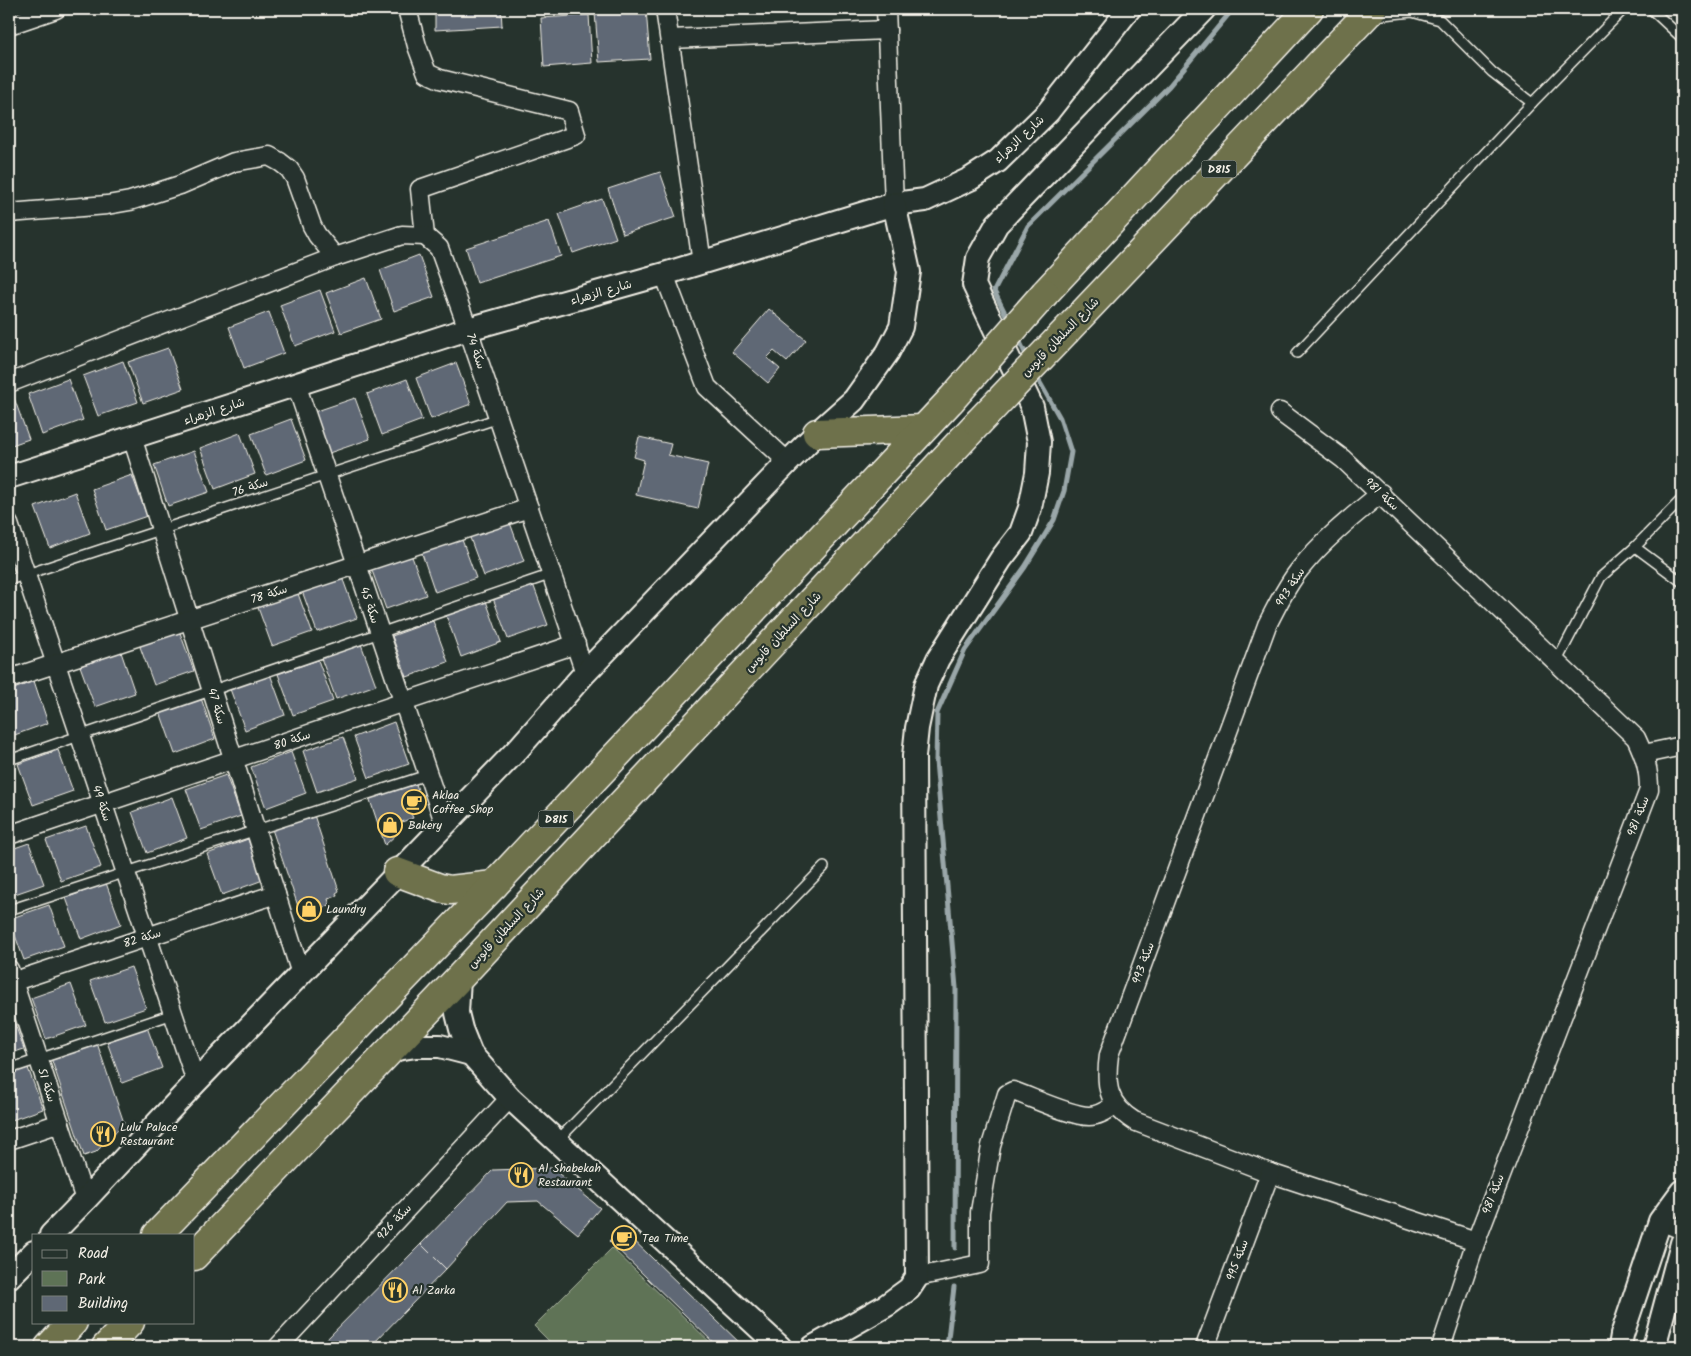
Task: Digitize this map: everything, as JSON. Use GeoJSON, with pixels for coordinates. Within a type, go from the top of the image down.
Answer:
{"type":"FeatureCollection","features":[{"type":"Feature","properties":{"kind":"highway","name":"D815"},"geometry":{"type":"LineString","coordinates":[[158,1234],[494,885],[951,400],[1045,293],[1309,9]]}},
{"type":"Feature","properties":{"kind":"highway","name":"شارع السلطان قابوس"},"geometry":{"type":"LineString","coordinates":[[195,1255],[459,978],[978,423],[1368,12]]}},
{"type":"Feature","properties":{"kind":"highway"},"geometry":{"type":"LineString","coordinates":[[817,433],[923,429]]}},
{"type":"Feature","properties":{"kind":"highway"},"geometry":{"type":"LineString","coordinates":[[397,872],[450,890],[494,885]]}},
{"type":"Feature","properties":{"kind":"highway"},"geometry":{"type":"LineString","coordinates":[[49,1347],[71,1324]]}},
{"type":"Feature","properties":{"kind":"highway"},"geometry":{"type":"LineString","coordinates":[[106,1347],[128,1324]]}},
{"type":"Feature","properties":{"kind":"street"},"geometry":{"type":"LineString","coordinates":[[9,25],[56,9]]}},
{"type":"Feature","properties":{"kind":"street"},"geometry":{"type":"LineString","coordinates":[[9,383],[335,257],[402,236],[425,236],[420,188],[576,135],[569,111],[440,79],[428,73],[417,46],[407,9]]}},
{"type":"Feature","properties":{"kind":"street"},"geometry":{"type":"LineString","coordinates":[[666,9],[702,263]]}},
{"type":"Feature","properties":{"kind":"street"},"geometry":{"type":"LineString","coordinates":[[52,1234],[397,872],[518,749],[585,673],[788,462],[854,400],[888,352],[900,327],[909,272],[894,204],[886,9]]}},
{"type":"Feature","properties":{"kind":"street","name":"شارع الزهراء"},"geometry":{"type":"LineString","coordinates":[[9,477],[468,329],[702,263],[894,204],[925,200],[970,179],[998,160],[1048,112],[1129,9]]}},
{"type":"Feature","properties":{"kind":"street"},"geometry":{"type":"LineString","coordinates":[[813,1347],[887,1304],[909,1289],[917,1277],[914,756],[917,728],[926,685],[938,659],[1001,559],[1021,533],[1030,508],[1037,473],[1038,442],[1032,407],[974,285],[978,258],[997,224],[1204,9]]}},
{"type":"Feature","properties":{"kind":"street"},"geometry":{"type":"LineString","coordinates":[[670,39],[887,30]]}},
{"type":"Feature","properties":{"kind":"street"},"geometry":{"type":"LineString","coordinates":[[9,212],[107,205],[130,201],[180,185],[234,162],[269,156],[289,169],[295,178],[312,226],[335,257]]}},
{"type":"Feature","properties":{"kind":"street","name":"سكة 74"},"geometry":{"type":"LineString","coordinates":[[425,236],[439,248],[530,508],[585,673]]}},
{"type":"Feature","properties":{"kind":"street"},"geometry":{"type":"LineString","coordinates":[[664,274],[707,387],[788,462]]}},
{"type":"Feature","properties":{"kind":"street","name":"سكة 45"},"geometry":{"type":"LineString","coordinates":[[296,384],[445,825]]}},
{"type":"Feature","properties":{"kind":"street","name":"سكة 981"},"geometry":{"type":"LineString","coordinates":[[1280,412],[1343,459],[1636,738],[1644,754],[1648,771],[1649,790],[1476,1240],[1441,1347]]}},
{"type":"Feature","properties":{"kind":"street","name":"سكة 47"},"geometry":{"type":"LineString","coordinates":[[132,437],[301,974]]}},
{"type":"Feature","properties":{"kind":"street","name":"سكة 993"},"geometry":{"type":"LineString","coordinates":[[1115,1105],[1108,1088],[1106,1075],[1109,1055],[1267,625],[1283,594],[1300,569],[1327,539],[1380,493]]}},
{"type":"Feature","properties":{"kind":"street","name":"سكة 78"},"geometry":{"type":"LineString","coordinates":[[9,679],[530,508]]}},
{"type":"Feature","properties":{"kind":"street","name":"سكة 49"},"geometry":{"type":"LineString","coordinates":[[9,524],[196,1082]]}},
{"type":"Feature","properties":{"kind":"street","name":"سكة 80"},"geometry":{"type":"LineString","coordinates":[[9,835],[576,644]]}},
{"type":"Feature","properties":{"kind":"street"},"geometry":{"type":"LineString","coordinates":[[1644,754],[1682,746]]}},
{"type":"Feature","properties":{"kind":"street","name":"سكة 82"},"geometry":{"type":"LineString","coordinates":[[10,978],[147,937],[276,894]]}},
{"type":"Feature","properties":{"kind":"street","name":"سكة 51"},"geometry":{"type":"LineString","coordinates":[[10,978],[85,1200]]}},
{"type":"Feature","properties":{"kind":"street"},"geometry":{"type":"LineString","coordinates":[[459,978],[457,1013],[471,1054],[510,1098],[780,1347]]}},
{"type":"Feature","properties":{"kind":"street"},"geometry":{"type":"LineString","coordinates":[[391,1050],[416,1046],[440,1046],[471,1054]]}},
{"type":"Feature","properties":{"kind":"street"},"geometry":{"type":"LineString","coordinates":[[917,1277],[980,1264],[980,1212],[991,1146],[1007,1094],[1014,1091],[1077,1114],[1091,1116],[1103,1113],[1115,1105],[1123,1114],[1134,1121],[1270,1173],[1476,1240]]}},
{"type":"Feature","properties":{"kind":"street","name":"سكة 926"},"geometry":{"type":"LineString","coordinates":[[278,1347],[510,1098]]}},
{"type":"Feature","properties":{"kind":"street"},"geometry":{"type":"LineString","coordinates":[[9,1140],[60,1122]]}},
{"type":"Feature","properties":{"kind":"street","name":"سكة 995"},"geometry":{"type":"LineString","coordinates":[[1205,1347],[1270,1173]]}},
{"type":"Feature","properties":{"kind":"street"},"geometry":{"type":"LineString","coordinates":[[1620,1347],[1622,1335],[1660,1221],[1682,1191]]}},
{"type":"Feature","properties":{"kind":"street"},"geometry":{"type":"LineString","coordinates":[[1660,1221],[1682,1230]]}},
{"type":"Feature","properties":{"kind":"street"},"geometry":{"type":"LineString","coordinates":[[1654,1347],[1682,1243]]}},
{"type":"Feature","properties":{"kind":"street"},"geometry":{"type":"LineString","coordinates":[[9,1277],[32,1254]]}},
{"type":"Feature","properties":{"kind":"lane"},"geometry":{"type":"LineString","coordinates":[[1297,354],[1624,9]]}},
{"type":"Feature","properties":{"kind":"lane"},"geometry":{"type":"LineString","coordinates":[[1650,9],[1682,38]]}},
{"type":"Feature","properties":{"kind":"lane"},"geometry":{"type":"LineString","coordinates":[[1368,12],[1389,15],[1412,12],[1440,20],[1492,72],[1532,104]]}},
{"type":"Feature","properties":{"kind":"lane","name":"سكة 76"},"geometry":{"type":"LineString","coordinates":[[9,580],[499,418]]}},
{"type":"Feature","properties":{"kind":"lane"},"geometry":{"type":"LineString","coordinates":[[1557,661],[1601,577],[1635,547],[1682,498]]}},
{"type":"Feature","properties":{"kind":"lane"},"geometry":{"type":"LineString","coordinates":[[1635,547],[1682,582]]}},
{"type":"Feature","properties":{"kind":"lane"},"geometry":{"type":"LineString","coordinates":[[9,760],[552,574]]}},
{"type":"Feature","properties":{"kind":"lane"},"geometry":{"type":"LineString","coordinates":[[9,910],[427,775]]}},
{"type":"Feature","properties":{"kind":"lane"},"geometry":{"type":"LineString","coordinates":[[557,1141],[824,867]]}},
{"type":"Feature","properties":{"kind":"lane"},"geometry":{"type":"LineString","coordinates":[[9,1069],[173,1014]]}},
{"type":"Feature","properties":{"kind":"green space"},"geometry":{"type":"Polygon","coordinates":[[[612,1248],[715,1347],[555,1347],[534,1326],[612,1248]]]}},
{"type":"Feature","properties":{"kind":"building"},"geometry":{"type":"Polygon","coordinates":[[[501,9],[502,26],[435,30],[435,11],[501,9]]]}},
{"type":"Feature","properties":{"kind":"building"},"geometry":{"type":"Polygon","coordinates":[[[646,9],[650,59],[599,62],[595,13],[646,9]]]}},
{"type":"Feature","properties":{"kind":"building"},"geometry":{"type":"Polygon","coordinates":[[[589,15],[592,63],[544,67],[541,18],[589,15]]]}},
{"type":"Feature","properties":{"kind":"building"},"geometry":{"type":"Polygon","coordinates":[[[660,172],[676,217],[623,234],[608,189],[660,172]]]}},
{"type":"Feature","properties":{"kind":"building"},"geometry":{"type":"Polygon","coordinates":[[[602,199],[616,238],[573,253],[559,214],[602,199]]]}},
{"type":"Feature","properties":{"kind":"building"},"geometry":{"type":"Polygon","coordinates":[[[549,221],[561,256],[477,283],[466,248],[549,221]]]}},
{"type":"Feature","properties":{"kind":"building"},"geometry":{"type":"Polygon","coordinates":[[[419,255],[434,297],[394,311],[380,270],[419,255]]]}},
{"type":"Feature","properties":{"kind":"building"},"geometry":{"type":"Polygon","coordinates":[[[366,278],[381,319],[341,333],[326,293],[366,278]]]}},
{"type":"Feature","properties":{"kind":"building"},"geometry":{"type":"Polygon","coordinates":[[[320,290],[335,331],[295,346],[280,305],[320,290]]]}},
{"type":"Feature","properties":{"kind":"building"},"geometry":{"type":"Polygon","coordinates":[[[769,309],[806,340],[787,362],[774,351],[767,358],[780,369],[768,383],[732,352],[769,309]]]}},
{"type":"Feature","properties":{"kind":"building"},"geometry":{"type":"Polygon","coordinates":[[[269,312],[284,353],[244,368],[229,327],[269,312]]]}},
{"type":"Feature","properties":{"kind":"building"},"geometry":{"type":"Polygon","coordinates":[[[168,348],[183,389],[143,403],[128,362],[168,348]]]}},
{"type":"Feature","properties":{"kind":"building"},"geometry":{"type":"Polygon","coordinates":[[[123,361],[138,402],[98,416],[83,376],[123,361]]]}},
{"type":"Feature","properties":{"kind":"building"},"geometry":{"type":"Polygon","coordinates":[[[456,363],[471,404],[431,419],[416,378],[456,363]]]}},
{"type":"Feature","properties":{"kind":"building"},"geometry":{"type":"Polygon","coordinates":[[[68,379],[83,420],[42,435],[28,394],[68,379]]]}},
{"type":"Feature","properties":{"kind":"building"},"geometry":{"type":"Polygon","coordinates":[[[407,379],[422,420],[382,435],[367,394],[407,379]]]}},
{"type":"Feature","properties":{"kind":"building"},"geometry":{"type":"Polygon","coordinates":[[[14,398],[29,439],[9,446],[9,400],[14,398]]]}},
{"type":"Feature","properties":{"kind":"building"},"geometry":{"type":"Polygon","coordinates":[[[355,398],[370,439],[329,453],[314,412],[355,398]]]}},
{"type":"Feature","properties":{"kind":"building"},"geometry":{"type":"Polygon","coordinates":[[[291,419],[306,460],[266,475],[251,434],[291,419]]]}},
{"type":"Feature","properties":{"kind":"building"},"geometry":{"type":"Polygon","coordinates":[[[240,433],[255,474],[215,489],[200,448],[240,433]]]}},
{"type":"Feature","properties":{"kind":"building"},"geometry":{"type":"Polygon","coordinates":[[[639,437],[671,444],[668,455],[708,464],[698,509],[636,495],[644,460],[634,457],[639,437]]]}},
{"type":"Feature","properties":{"kind":"building"},"geometry":{"type":"Polygon","coordinates":[[[194,451],[209,492],[168,506],[154,465],[194,451]]]}},
{"type":"Feature","properties":{"kind":"building"},"geometry":{"type":"Polygon","coordinates":[[[132,475],[147,516],[106,530],[92,489],[132,475]]]}},
{"type":"Feature","properties":{"kind":"building"},"geometry":{"type":"Polygon","coordinates":[[[75,492],[90,533],[50,548],[35,507],[75,492]]]}},
{"type":"Feature","properties":{"kind":"building"},"geometry":{"type":"Polygon","coordinates":[[[509,520],[524,561],[484,576],[469,535],[509,520]]]}},
{"type":"Feature","properties":{"kind":"building"},"geometry":{"type":"Polygon","coordinates":[[[461,537],[476,578],[435,592],[421,551],[461,537]]]}},
{"type":"Feature","properties":{"kind":"building"},"geometry":{"type":"Polygon","coordinates":[[[411,554],[426,595],[386,609],[371,568],[411,554]]]}},
{"type":"Feature","properties":{"kind":"building"},"geometry":{"type":"Polygon","coordinates":[[[342,577],[357,618],[317,632],[302,591],[342,577]]]}},
{"type":"Feature","properties":{"kind":"building"},"geometry":{"type":"Polygon","coordinates":[[[533,584],[548,625],[508,639],[493,598],[533,584]]]}},
{"type":"Feature","properties":{"kind":"building"},"geometry":{"type":"Polygon","coordinates":[[[297,591],[312,632],[272,646],[257,605],[297,591]]]}},
{"type":"Feature","properties":{"kind":"building"},"geometry":{"type":"Polygon","coordinates":[[[486,601],[501,642],[461,657],[446,615],[486,601]]]}},
{"type":"Feature","properties":{"kind":"building"},"geometry":{"type":"Polygon","coordinates":[[[433,621],[448,662],[407,677],[392,636],[433,621]]]}},
{"type":"Feature","properties":{"kind":"building"},"geometry":{"type":"Polygon","coordinates":[[[179,630],[194,671],[154,685],[139,644],[179,630]]]}},
{"type":"Feature","properties":{"kind":"building"},"geometry":{"type":"Polygon","coordinates":[[[361,644],[376,685],[336,699],[321,658],[361,644]]]}},
{"type":"Feature","properties":{"kind":"building"},"geometry":{"type":"Polygon","coordinates":[[[121,652],[135,693],[95,707],[80,666],[121,652]]]}},
{"type":"Feature","properties":{"kind":"building"},"geometry":{"type":"Polygon","coordinates":[[[318,660],[333,701],[293,715],[278,674],[318,660]]]}},
{"type":"Feature","properties":{"kind":"building"},"geometry":{"type":"Polygon","coordinates":[[[270,674],[285,715],[245,730],[230,689],[270,674]]]}},
{"type":"Feature","properties":{"kind":"building"},"geometry":{"type":"Polygon","coordinates":[[[34,681],[48,723],[9,737],[9,691],[34,681]]]}},
{"type":"Feature","properties":{"kind":"building"},"geometry":{"type":"Polygon","coordinates":[[[201,698],[215,739],[175,754],[160,712],[201,698]]]}},
{"type":"Feature","properties":{"kind":"building"},"geometry":{"type":"Polygon","coordinates":[[[394,722],[409,764],[369,778],[354,737],[394,722]]]}},
{"type":"Feature","properties":{"kind":"building"},"geometry":{"type":"Polygon","coordinates":[[[343,737],[358,778],[317,792],[303,751],[343,737]]]}},
{"type":"Feature","properties":{"kind":"building"},"geometry":{"type":"Polygon","coordinates":[[[58,750],[73,791],[33,805],[18,764],[58,750]]]}},
{"type":"Feature","properties":{"kind":"building"},"geometry":{"type":"Polygon","coordinates":[[[291,752],[306,793],[266,808],[251,767],[291,752]]]}},
{"type":"Feature","properties":{"kind":"building"},"geometry":{"type":"Polygon","coordinates":[[[226,775],[241,816],[201,830],[186,789],[226,775]]]}},
{"type":"Feature","properties":{"kind":"building"},"geometry":{"type":"Polygon","coordinates":[[[415,781],[423,806],[410,811],[413,818],[396,824],[399,832],[385,845],[369,797],[415,781]]]}},
{"type":"Feature","properties":{"kind":"building"},"geometry":{"type":"Polygon","coordinates":[[[172,797],[187,838],[147,853],[132,812],[172,797]]]}},
{"type":"Feature","properties":{"kind":"building"},"geometry":{"type":"Polygon","coordinates":[[[314,815],[339,891],[336,893],[337,896],[328,899],[330,905],[319,909],[320,912],[316,914],[317,917],[307,920],[305,917],[302,918],[272,829],[314,815]]]}},
{"type":"Feature","properties":{"kind":"building"},"geometry":{"type":"Polygon","coordinates":[[[86,826],[101,867],[61,881],[46,840],[86,826]]]}},
{"type":"Feature","properties":{"kind":"building"},"geometry":{"type":"Polygon","coordinates":[[[248,839],[263,880],[222,895],[207,854],[248,839]]]}},
{"type":"Feature","properties":{"kind":"building"},"geometry":{"type":"Polygon","coordinates":[[[29,843],[44,884],[9,896],[9,850],[29,843]]]}},
{"type":"Feature","properties":{"kind":"building"},"geometry":{"type":"Polygon","coordinates":[[[106,883],[121,924],[81,939],[66,898],[106,883]]]}},
{"type":"Feature","properties":{"kind":"building"},"geometry":{"type":"Polygon","coordinates":[[[49,905],[64,946],[24,960],[9,919],[49,905]]]}},
{"type":"Feature","properties":{"kind":"building"},"geometry":{"type":"Polygon","coordinates":[[[131,967],[146,1008],[105,1022],[90,981],[131,967]]]}},
{"type":"Feature","properties":{"kind":"building"},"geometry":{"type":"Polygon","coordinates":[[[71,984],[86,1025],[46,1039],[31,998],[71,984]]]}},
{"type":"Feature","properties":{"kind":"building"},"geometry":{"type":"Polygon","coordinates":[[[9,1008],[24,1049],[9,1054],[9,1008]]]}},
{"type":"Feature","properties":{"kind":"building"},"geometry":{"type":"Polygon","coordinates":[[[147,1027],[162,1068],[122,1083],[107,1042],[147,1027]]]}},
{"type":"Feature","properties":{"kind":"building"},"geometry":{"type":"Polygon","coordinates":[[[97,1043],[124,1123],[96,1152],[84,1156],[51,1058],[97,1043]]]}},
{"type":"Feature","properties":{"kind":"building"},"geometry":{"type":"Polygon","coordinates":[[[28,1068],[43,1109],[9,1121],[9,1074],[28,1068]]]}},
{"type":"Feature","properties":{"kind":"building"},"geometry":{"type":"Polygon","coordinates":[[[552,1168],[600,1208],[578,1234],[538,1201],[507,1202],[446,1269],[421,1244],[493,1170],[552,1168]]]}},
{"type":"Feature","properties":{"kind":"building"},"geometry":{"type":"Polygon","coordinates":[[[621,1228],[744,1347],[718,1347],[609,1241],[621,1228]]]}},
{"type":"Feature","properties":{"kind":"building"},"geometry":{"type":"Polygon","coordinates":[[[421,1244],[446,1269],[370,1347],[319,1347],[421,1244]]]}},
{"type":"Feature","properties":{"kind":"waterway"},"geometry":{"type":"LineString","coordinates":[[1009,321],[994,291],[1028,226],[1169,86],[1233,9]]}},
{"type":"Feature","properties":{"kind":"waterway"},"geometry":{"type":"LineString","coordinates":[[1018,338],[1028,359]]}},
{"type":"Feature","properties":{"kind":"waterway"},"geometry":{"type":"LineString","coordinates":[[955,1248],[956,988],[936,761],[937,713],[965,650],[1025,567],[1054,520],[1064,491],[1071,452],[1060,418],[1035,374]]}},
{"type":"Feature","properties":{"kind":"waterway"},"geometry":{"type":"LineString","coordinates":[[947,1347],[954,1287]]}},
{"type":"Feature","properties":{"kind":"place","name":"Aklaa Coffee Shop"},"geometry":{"type":"Point","coordinates":[414,802]}},
{"type":"Feature","properties":{"kind":"place","name":"Bakery"},"geometry":{"type":"Point","coordinates":[390,825]}},
{"type":"Feature","properties":{"kind":"place","name":"Laundry"},"geometry":{"type":"Point","coordinates":[309,909]}},
{"type":"Feature","properties":{"kind":"place","name":"Lulu Palace Restaurant"},"geometry":{"type":"Point","coordinates":[103,1134]}},
{"type":"Feature","properties":{"kind":"place","name":"Al Shabekah Restaurant"},"geometry":{"type":"Point","coordinates":[521,1175]}},
{"type":"Feature","properties":{"kind":"place","name":"Tea Time"},"geometry":{"type":"Point","coordinates":[624,1238]}},
{"type":"Feature","properties":{"kind":"place","name":"Al Zarka"},"geometry":{"type":"Point","coordinates":[395,1290]}}]}
